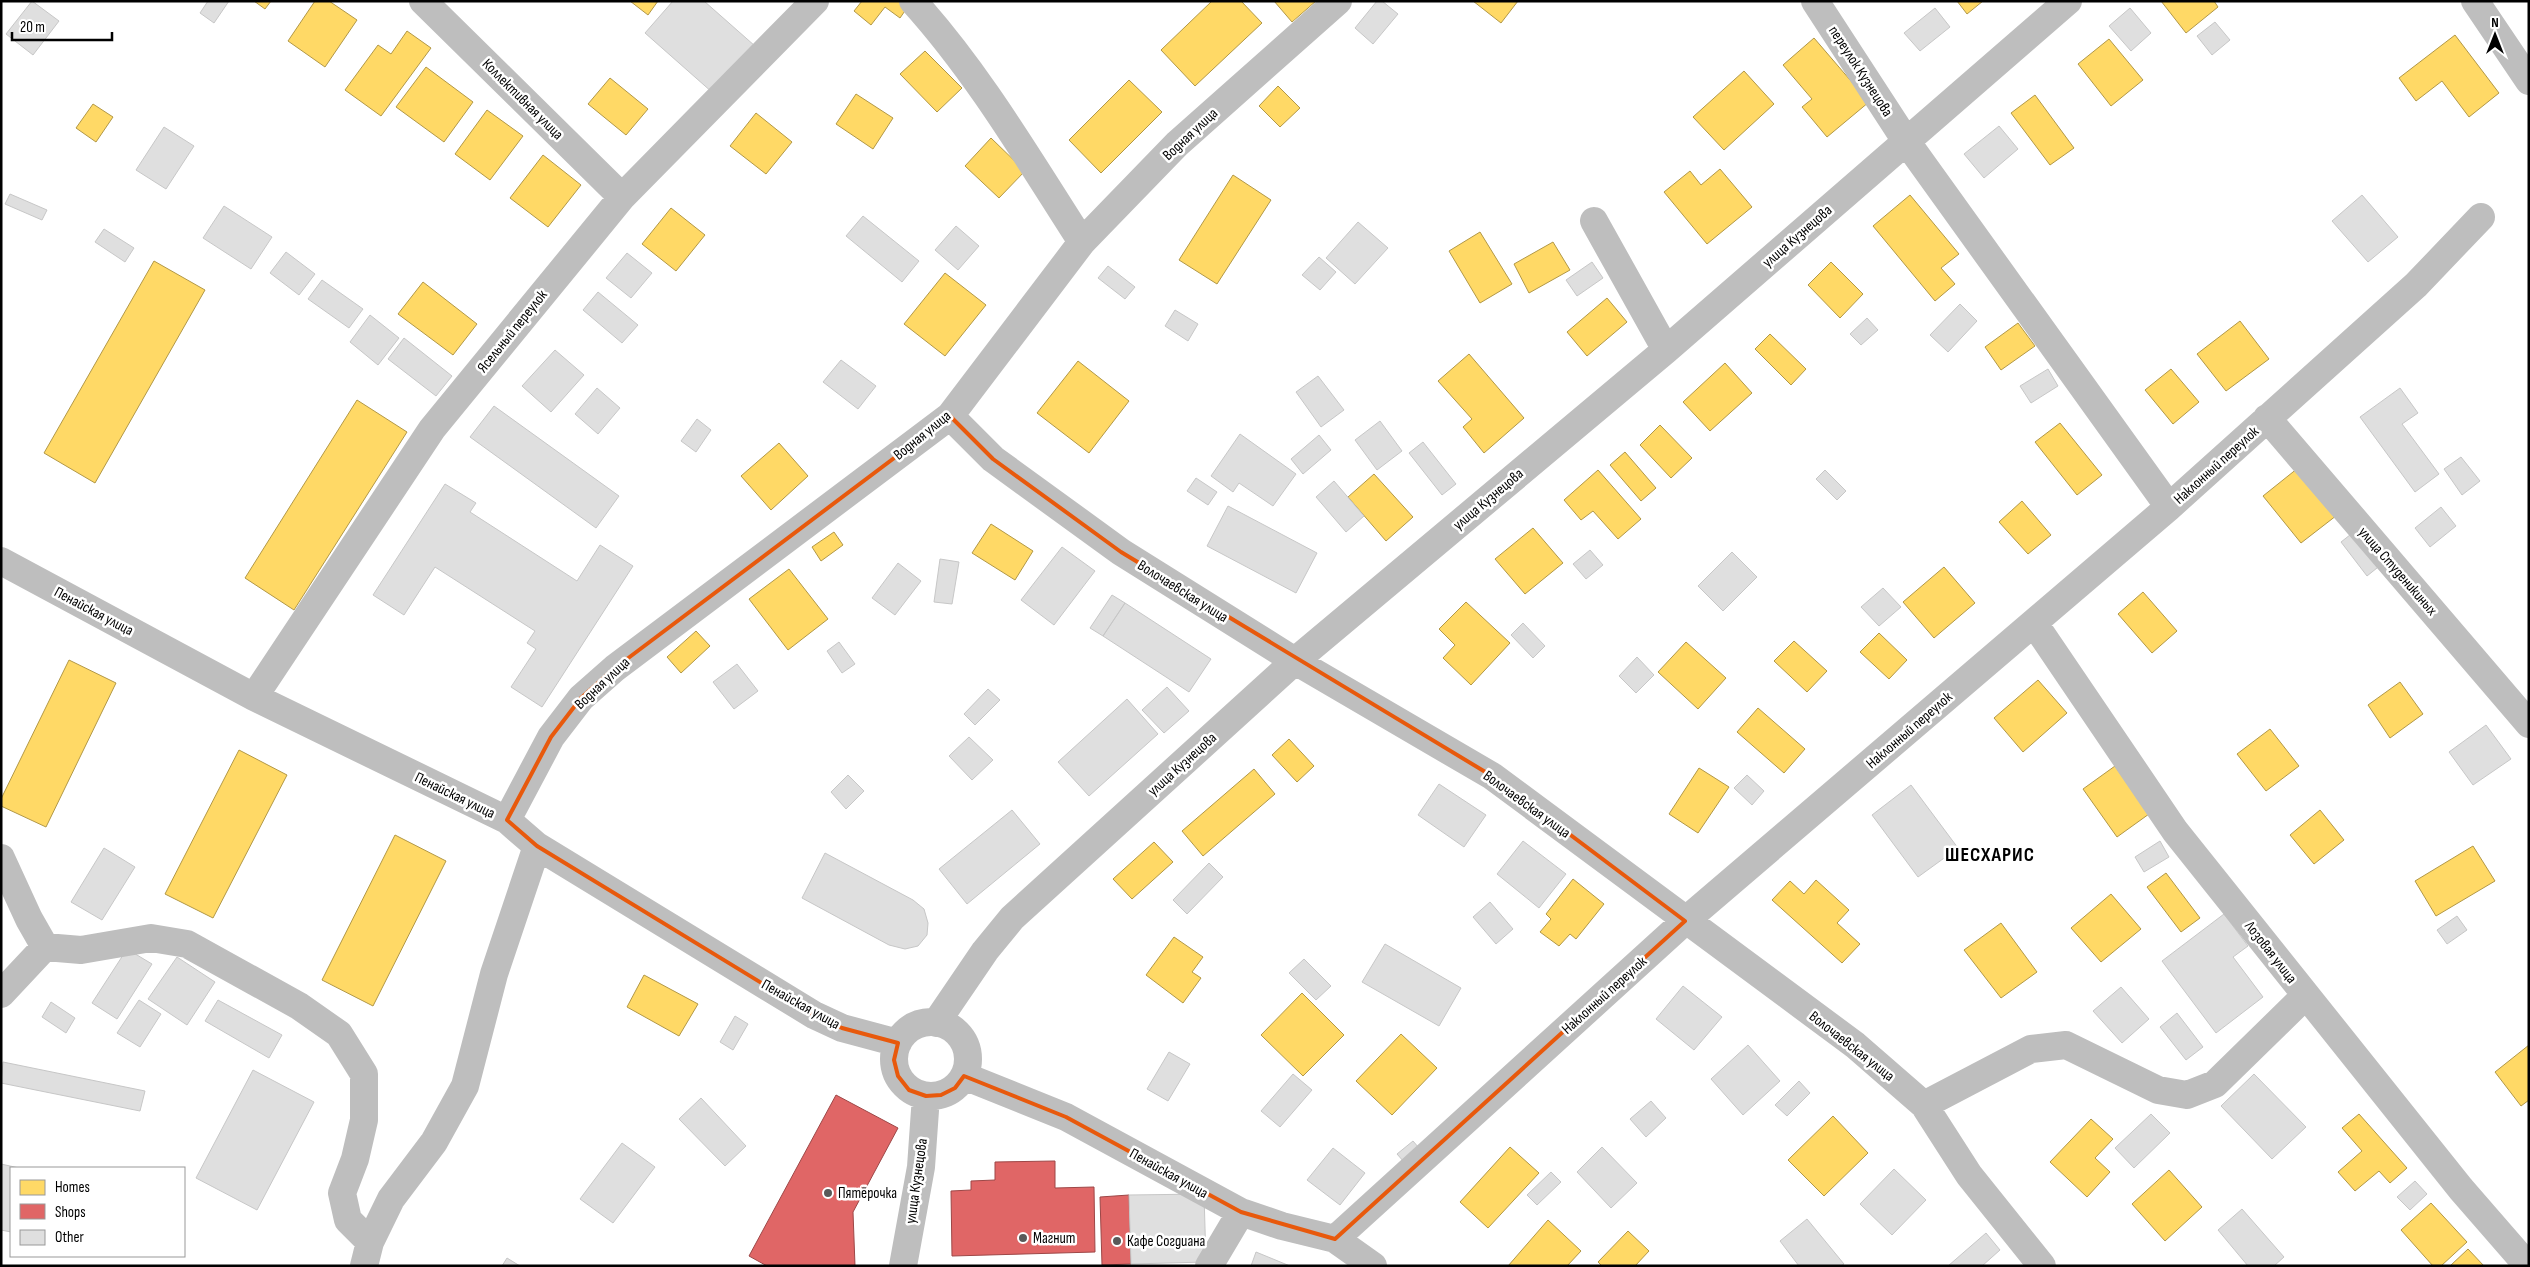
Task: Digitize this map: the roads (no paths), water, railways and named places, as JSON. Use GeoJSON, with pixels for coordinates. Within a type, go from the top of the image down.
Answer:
{"type":"FeatureCollection","features":[{"type":"Feature","properties":{"kind":"street","name":"Коллективная улица"},"geometry":{"type":"LineString","coordinates":[[423,1],[622,197]]}},
{"type":"Feature","properties":{"kind":"street","name":"Ясельный переулок"},"geometry":{"type":"LineString","coordinates":[[254,697],[432,429],[622,197],[814,1]]}},
{"type":"Feature","properties":{"kind":"street"},"geometry":{"type":"LineString","coordinates":[[913,1],[943,35],[986,94],[1082,242]]}},
{"type":"Feature","properties":{"kind":"street","name":"Водная улица"},"geometry":{"type":"LineString","coordinates":[[506,820],[551,737],[581,698],[615,668],[950,416],[1082,242],[1177,144],[1338,1]]}},
{"type":"Feature","properties":{"kind":"street","name":"переулок Кузнецова"},"geometry":{"type":"LineString","coordinates":[[1815,1],[1906,141],[2169,508]]}},
{"type":"Feature","properties":{"kind":"street","name":"улица Кузнецова"},"geometry":{"type":"LineString","coordinates":[[936,1023],[985,951],[1012,918],[1295,661],[1666,350],[2068,1]]}},
{"type":"Feature","properties":{"kind":"street"},"geometry":{"type":"LineString","coordinates":[[2475,1],[2529,81]]}},
{"type":"Feature","properties":{"kind":"street","name":"Наклонный переулок"},"geometry":{"type":"LineString","coordinates":[[1335,1239],[1685,922],[2169,508],[2416,285],[2481,217]]}},
{"type":"Feature","properties":{"kind":"street"},"geometry":{"type":"LineString","coordinates":[[1594,221],[1666,350]]}},
{"type":"Feature","properties":{"kind":"street","name":"Волочаевская улица"},"geometry":{"type":"LineString","coordinates":[[950,416],[993,459],[1121,552],[1295,661],[1492,776],[1685,922],[1855,1046],[1924,1105],[1969,1175],[2042,1266]]}},
{"type":"Feature","properties":{"kind":"street","name":"улица Студеникиных"},"geometry":{"type":"LineString","coordinates":[[2267,418],[2529,724]]}},
{"type":"Feature","properties":{"kind":"street","name":"Пенайская улица"},"geometry":{"type":"LineString","coordinates":[[1,562],[254,697],[506,820],[537,846],[814,1015],[842,1028],[898,1043]]}},
{"type":"Feature","properties":{"kind":"street","name":"Лозовая улица"},"geometry":{"type":"LineString","coordinates":[[2034,623],[2175,831],[2461,1189],[2528,1266]]}},
{"type":"Feature","properties":{"kind":"street"},"geometry":{"type":"LineString","coordinates":[[367,1254],[391,1199],[434,1142],[465,1086],[494,974],[537,846]]}},
{"type":"Feature","properties":{"kind":"street"},"geometry":{"type":"LineString","coordinates":[[1,858],[29,919],[45,948]]}},
{"type":"Feature","properties":{"kind":"street"},"geometry":{"type":"LineString","coordinates":[[1,994],[45,948],[81,950],[151,938],[187,944],[299,1006],[339,1034],[364,1074],[364,1120],[355,1160],[342,1193],[348,1220],[367,1254]]}},
{"type":"Feature","properties":{"kind":"street"},"geometry":{"type":"LineString","coordinates":[[1924,1105],[2031,1049],[2066,1045],[2158,1090],[2187,1095],[2215,1084],[2305,996]]}},
{"type":"Feature","properties":{"kind":"street"},"geometry":{"type":"LineString","coordinates":[[936,1023],[952,1029],[964,1042],[968,1059],[964,1076],[955,1088],[941,1095],[926,1096],[910,1090],[898,1076],[894,1060],[898,1043],[907,1030],[921,1024],[936,1023]]}},
{"type":"Feature","properties":{"kind":"street","name":"Пенайская улица"},"geometry":{"type":"LineString","coordinates":[[964,1076],[1066,1117],[1241,1212],[1282,1226],[1335,1239],[1373,1266]]}},
{"type":"Feature","properties":{"kind":"street","name":"улица Кузнецова"},"geometry":{"type":"LineString","coordinates":[[903,1266],[920,1167],[926,1096]]}},
{"type":"Feature","properties":{"kind":"street"},"geometry":{"type":"LineString","coordinates":[[1208,1266],[1241,1212]]}},
{"type":"Feature","properties":{"kind":"place","name":"Пятёрочка"},"geometry":{"type":"Point","coordinates":[828,1193]}},
{"type":"Feature","properties":{"kind":"place","name":"Магнит"},"geometry":{"type":"Point","coordinates":[1023,1238]}},
{"type":"Feature","properties":{"kind":"place","name":"Кафе Согдиана"},"geometry":{"type":"Point","coordinates":[1117,1241]}},
{"type":"Feature","properties":{"kind":"district","name":"ШЕСХАРИС"},"geometry":{"type":"Point","coordinates":[1990,854]}}]}
